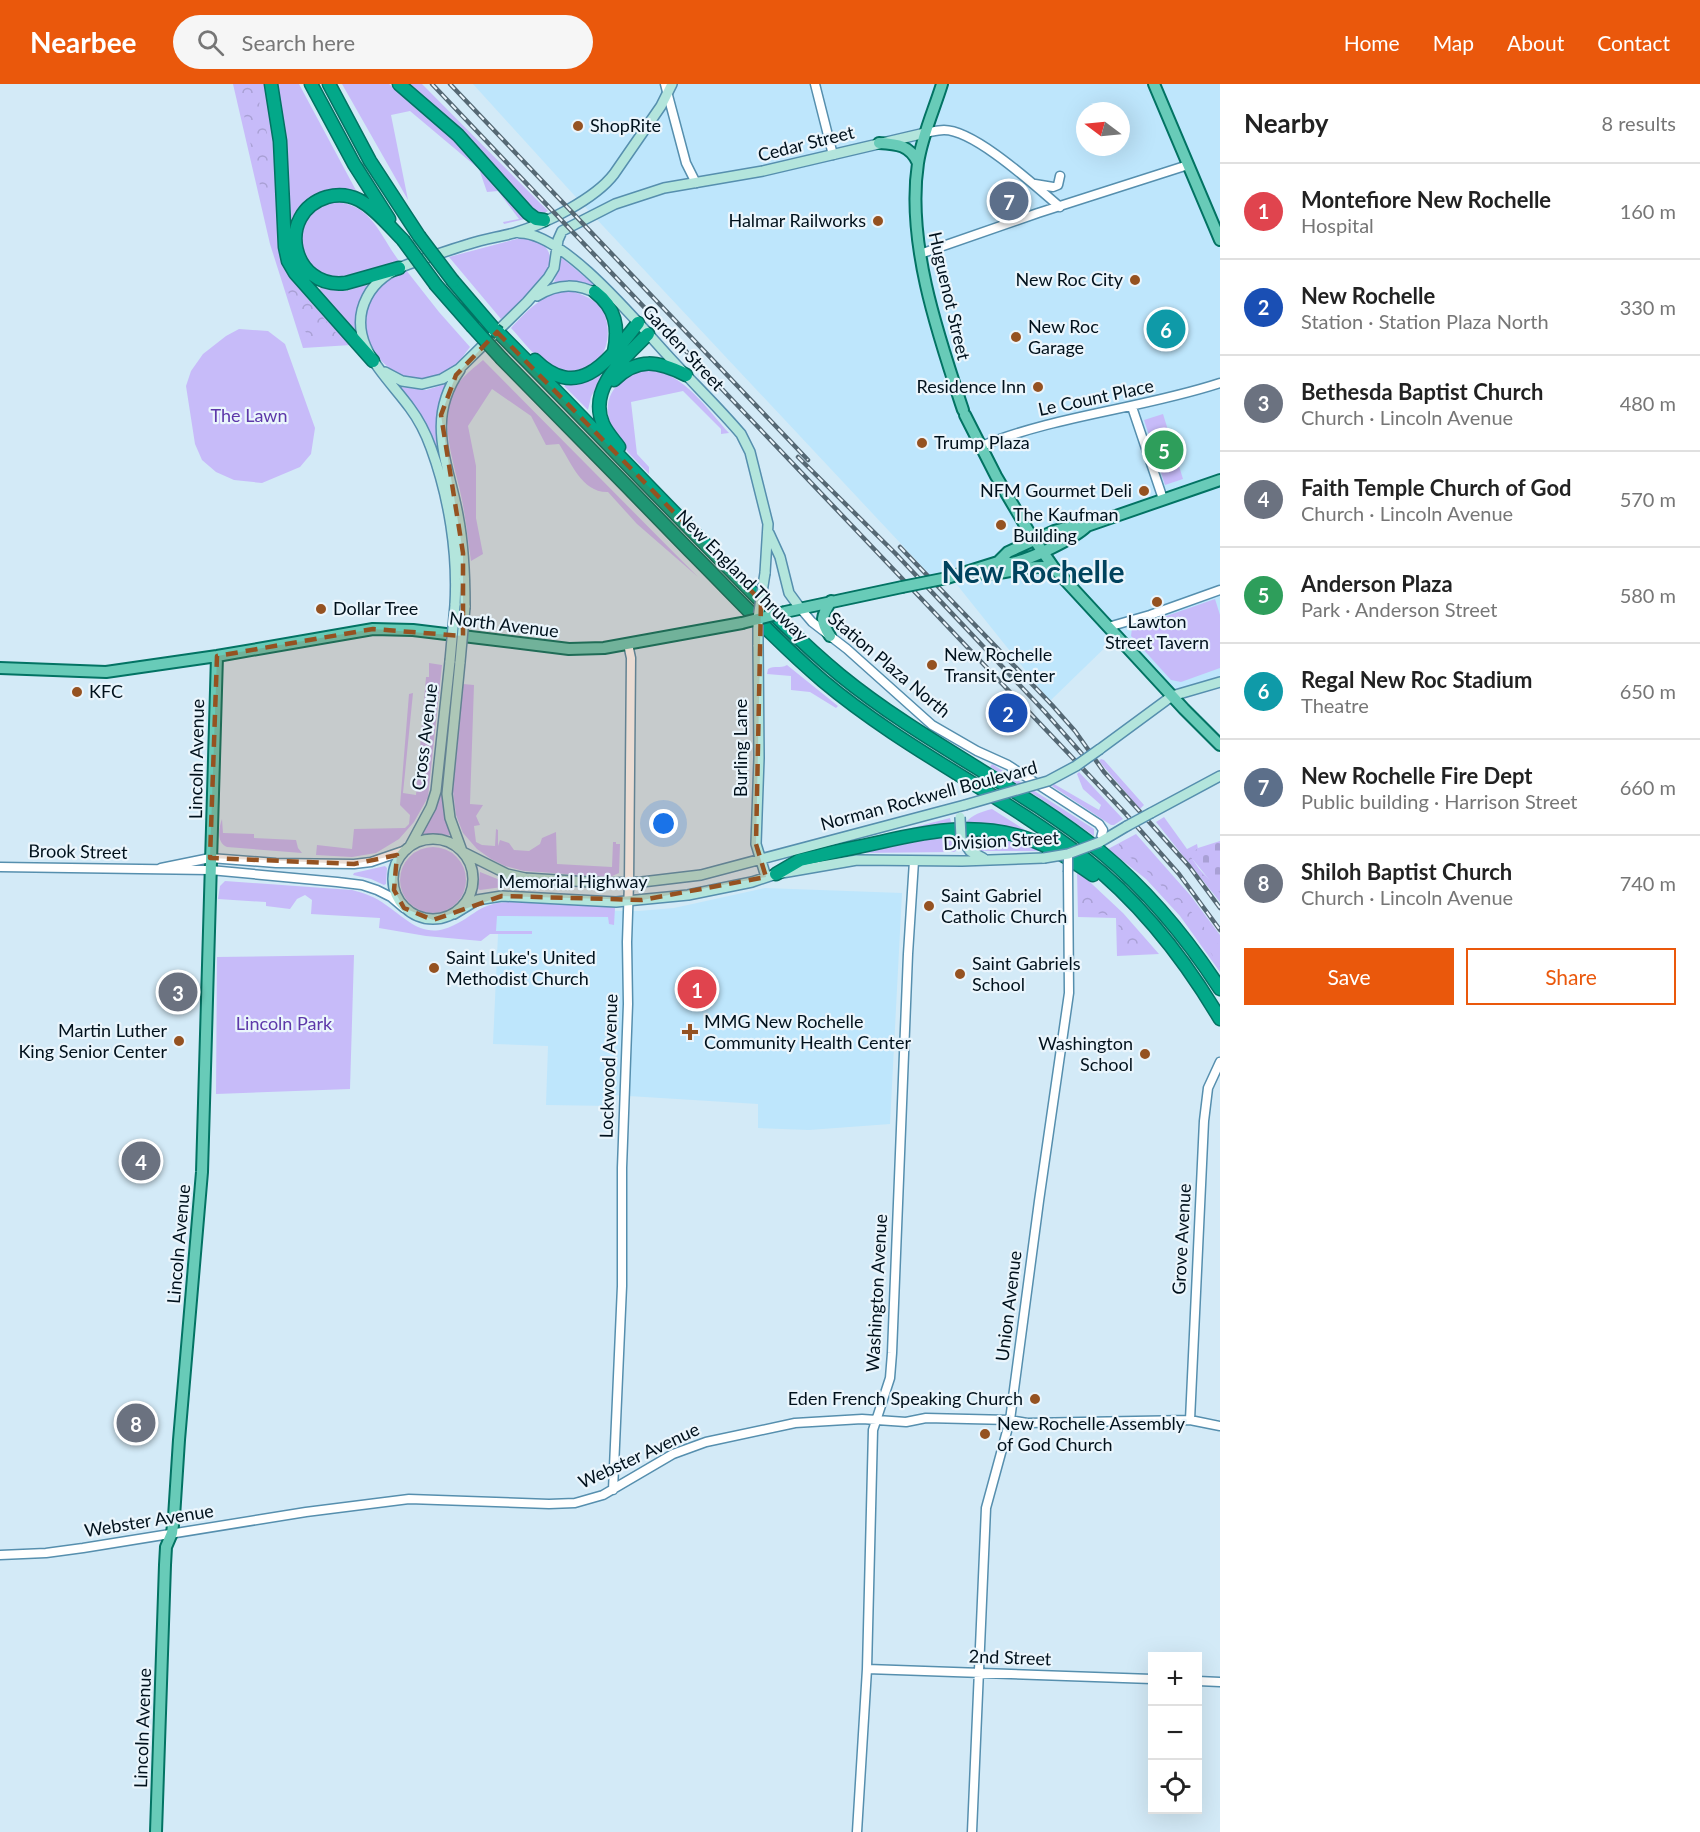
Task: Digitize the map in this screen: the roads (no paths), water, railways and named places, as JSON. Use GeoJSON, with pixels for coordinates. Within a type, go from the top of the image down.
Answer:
{"type":"FeatureCollection","features":[{"type":"Feature","properties":{"kind":"highway"},"geometry":{"type":"LineString","coordinates":[[271,84],[278,124],[285,247],[288,261],[299,278],[374,363]]}},
{"type":"Feature","properties":{"kind":"highway","name":"New England Thruway"},"geometry":{"type":"LineString","coordinates":[[311,84],[368,187],[403,240],[436,285],[502,359],[746,608],[823,681],[886,728],[1064,843],[1105,876],[1143,913],[1187,968],[1220,1019]]}},
{"type":"Feature","properties":{"kind":"highway","name":"New England Thruway"},"geometry":{"type":"LineString","coordinates":[[329,84],[370,161],[419,236],[453,281],[481,315],[516,346],[651,489],[783,622],[838,673],[902,721],[1058,821],[1120,869],[1175,926],[1220,989]]}},
{"type":"Feature","properties":{"kind":"highway"},"geometry":{"type":"LineString","coordinates":[[399,84],[458,135],[528,213],[536,219],[544,220]]}},
{"type":"Feature","properties":{"kind":"highway"},"geometry":{"type":"LineString","coordinates":[[399,268],[346,284],[324,282],[313,275],[301,262],[295,246],[295,232],[301,217],[310,206],[325,198],[341,195],[363,202],[403,240]]}},
{"type":"Feature","properties":{"kind":"highway"},"geometry":{"type":"LineString","coordinates":[[595,292],[606,303],[614,317],[617,332],[614,352]]}},
{"type":"Feature","properties":{"kind":"highway"},"geometry":{"type":"LineString","coordinates":[[516,346],[552,373],[566,378],[580,377],[595,371],[638,323]]}},
{"type":"Feature","properties":{"kind":"highway"},"geometry":{"type":"LineString","coordinates":[[648,334],[612,373],[602,394],[600,407],[603,424],[651,489]]}},
{"type":"Feature","properties":{"kind":"highway"},"geometry":{"type":"LineString","coordinates":[[602,394],[622,373],[639,364],[659,364],[686,375]]}},
{"type":"Feature","properties":{"kind":"highway"},"geometry":{"type":"LineString","coordinates":[[771,875],[800,860],[830,853],[927,832],[979,829],[1013,834],[1049,848],[1093,875],[1143,913]]}},
{"type":"Feature","properties":{"kind":"main road","name":"Huguenot Street"},"geometry":{"type":"LineString","coordinates":[[942,84],[925,133],[918,163],[915,216],[920,254],[943,347],[964,412],[979,447],[1034,540],[1054,568],[1220,745]]}},
{"type":"Feature","properties":{"kind":"main road"},"geometry":{"type":"LineString","coordinates":[[1154,84],[1219,236]]}},
{"type":"Feature","properties":{"kind":"main road"},"geometry":{"type":"LineString","coordinates":[[460,606],[451,529],[435,460],[419,423],[374,363],[362,335],[360,321],[363,308],[375,286],[399,268],[469,244],[515,232],[594,195],[607,184],[661,106],[668,86]]}},
{"type":"Feature","properties":{"kind":"main road","name":"Cedar Street"},"geometry":{"type":"LineString","coordinates":[[527,302],[553,271],[558,238],[564,229],[604,208],[658,189],[746,175],[925,133]]}},
{"type":"Feature","properties":{"kind":"main road"},"geometry":{"type":"LineString","coordinates":[[879,143],[905,146],[913,153],[918,163]]}},
{"type":"Feature","properties":{"kind":"main road","name":"Garden Street"},"geometry":{"type":"LineString","coordinates":[[515,232],[536,235],[557,248],[602,284],[736,429],[747,445],[766,515],[768,533],[758,618]]}},
{"type":"Feature","properties":{"kind":"main road"},"geometry":{"type":"LineString","coordinates":[[455,661],[460,606],[462,540],[442,442],[440,422],[446,394],[465,364],[527,302],[549,290],[560,286],[577,286],[595,292],[628,313]]}},
{"type":"Feature","properties":{"kind":"main road"},"geometry":{"type":"LineString","coordinates":[[374,363],[395,378],[409,383],[422,384],[441,379],[465,364]]}},
{"type":"Feature","properties":{"kind":"main road","name":"North Avenue"},"geometry":{"type":"LineString","coordinates":[[998,562],[1008,552],[1034,540],[1073,526],[1087,526],[1220,480]]}},
{"type":"Feature","properties":{"kind":"main road","name":"North Avenue"},"geometry":{"type":"LineString","coordinates":[[0,668],[106,672],[384,628],[569,650],[628,644],[742,623],[831,601],[947,578],[998,562],[1012,563],[1078,535],[1087,526]]}},
{"type":"Feature","properties":{"kind":"main road","name":"Garden Street"},"geometry":{"type":"LineString","coordinates":[[768,533],[775,544],[787,588],[800,608]]}},
{"type":"Feature","properties":{"kind":"main road"},"geometry":{"type":"LineString","coordinates":[[971,572],[986,574],[1038,566],[1054,568]]}},
{"type":"Feature","properties":{"kind":"main road"},"geometry":{"type":"LineString","coordinates":[[830,636],[822,620],[831,601]]}},
{"type":"Feature","properties":{"kind":"main road","name":"Burling Lane"},"geometry":{"type":"LineString","coordinates":[[758,618],[756,844],[759,859],[771,875]]}},
{"type":"Feature","properties":{"kind":"main road","name":"Lincoln Avenue"},"geometry":{"type":"LineString","coordinates":[[156,1832],[166,1547],[172,1533],[202,1172],[217,656]]}},
{"type":"Feature","properties":{"kind":"main road","name":"Cross Avenue"},"geometry":{"type":"LineString","coordinates":[[408,848],[431,807],[436,791],[455,661]]}},
{"type":"Feature","properties":{"kind":"main road","name":"Cross Avenue"},"geometry":{"type":"LineString","coordinates":[[455,661],[447,794],[450,818],[462,852]]}},
{"type":"Feature","properties":{"kind":"main road"},"geometry":{"type":"LineString","coordinates":[[1172,696],[1220,682]]}},
{"type":"Feature","properties":{"kind":"main road","name":"Norman Rockwell Boulevard"},"geometry":{"type":"LineString","coordinates":[[759,859],[964,806],[1048,781],[1070,770],[1172,696]]}},
{"type":"Feature","properties":{"kind":"main road","name":"Division Street"},"geometry":{"type":"LineString","coordinates":[[771,875],[857,860],[1044,858],[1068,854],[1100,842],[1220,776]]}},
{"type":"Feature","properties":{"kind":"main road"},"geometry":{"type":"LineString","coordinates":[[964,806],[960,817],[961,838],[970,851],[983,858]]}},
{"type":"Feature","properties":{"kind":"main road"},"geometry":{"type":"LineString","coordinates":[[435,839],[447,841],[462,852],[472,868],[473,885],[466,903],[454,914],[439,919],[417,916],[404,908],[396,896],[393,879],[396,862],[408,848],[424,840],[435,839]]}},
{"type":"Feature","properties":{"kind":"main road","name":"Memorial Highway"},"geometry":{"type":"LineString","coordinates":[[462,852],[500,871],[525,878],[629,883],[698,875],[759,859]]}},
{"type":"Feature","properties":{"kind":"main road","name":"Memorial Highway"},"geometry":{"type":"LineString","coordinates":[[454,914],[477,900],[502,896],[616,902],[642,900],[732,887],[771,875]]}},
{"type":"Feature","properties":{"kind":"street"},"geometry":{"type":"LineString","coordinates":[[814,84],[833,155]]}},
{"type":"Feature","properties":{"kind":"street"},"geometry":{"type":"LineString","coordinates":[[668,86],[686,163],[696,183]]}},
{"type":"Feature","properties":{"kind":"street","name":"Cedar Street"},"geometry":{"type":"LineString","coordinates":[[925,133],[946,130],[980,143],[1060,207]]}},
{"type":"Feature","properties":{"kind":"street"},"geometry":{"type":"LineString","coordinates":[[920,254],[1188,165]]}},
{"type":"Feature","properties":{"kind":"street"},"geometry":{"type":"LineString","coordinates":[[1032,183],[1053,188],[1058,185],[1060,176]]}},
{"type":"Feature","properties":{"kind":"street","name":"Le Count Place"},"geometry":{"type":"LineString","coordinates":[[979,447],[1028,430],[1182,395],[1220,383]]}},
{"type":"Feature","properties":{"kind":"street"},"geometry":{"type":"LineString","coordinates":[[1132,407],[1163,499]]}},
{"type":"Feature","properties":{"kind":"street"},"geometry":{"type":"LineString","coordinates":[[1108,627],[1220,590]]}},
{"type":"Feature","properties":{"kind":"street","name":"Station Plaza North"},"geometry":{"type":"LineString","coordinates":[[800,608],[812,622],[847,649],[932,724],[977,751],[1008,765],[1098,824],[1103,830],[1100,842]]}},
{"type":"Feature","properties":{"kind":"street","name":"Lockwood Avenue"},"geometry":{"type":"LineString","coordinates":[[613,1490],[622,1286],[622,1168],[628,1004],[631,658],[628,644]]}},
{"type":"Feature","properties":{"kind":"street"},"geometry":{"type":"LineString","coordinates":[[210,858],[276,863],[354,864],[371,862],[408,848]]}},
{"type":"Feature","properties":{"kind":"street","name":"Union Avenue"},"geometry":{"type":"LineString","coordinates":[[972,1832],[986,1508],[1010,1420],[1069,993],[1068,854]]}},
{"type":"Feature","properties":{"kind":"street","name":"Brook Street"},"geometry":{"type":"LineString","coordinates":[[155,870],[172,864],[210,858]]}},
{"type":"Feature","properties":{"kind":"street","name":"Washington Avenue"},"geometry":{"type":"LineString","coordinates":[[857,1832],[867,1669],[873,1430],[890,1378],[892,1353],[903,1058],[914,861]]}},
{"type":"Feature","properties":{"kind":"street","name":"Brook Street"},"geometry":{"type":"LineString","coordinates":[[0,867],[210,870]]}},
{"type":"Feature","properties":{"kind":"street"},"geometry":{"type":"LineString","coordinates":[[210,870],[362,885],[391,897],[404,908]]}},
{"type":"Feature","properties":{"kind":"street","name":"Grove Avenue"},"geometry":{"type":"LineString","coordinates":[[1190,1420],[1204,1121],[1208,1088],[1220,1062]]}},
{"type":"Feature","properties":{"kind":"street","name":"Webster Avenue"},"geometry":{"type":"LineString","coordinates":[[0,1555],[46,1553],[83,1548],[409,1499],[557,1504],[582,1501],[613,1490],[673,1454],[743,1432],[795,1423],[862,1419],[906,1422],[926,1418],[1010,1420],[1027,1423],[1190,1420],[1220,1426]]}},
{"type":"Feature","properties":{"kind":"street","name":"2nd Street"},"geometry":{"type":"LineString","coordinates":[[867,1669],[1148,1679]]}},
{"type":"Feature","properties":{"kind":"street"},"geometry":{"type":"LineString","coordinates":[[1202,1681],[1220,1682]]}},
{"type":"Feature","properties":{"kind":"railway"},"geometry":{"type":"LineString","coordinates":[[432,84],[1125,813],[1179,874],[1220,930]]}},
{"type":"Feature","properties":{"kind":"railway"},"geometry":{"type":"LineString","coordinates":[[450,84],[808,460]]}},
{"type":"Feature","properties":{"kind":"railway"},"geometry":{"type":"LineString","coordinates":[[798,457],[895,553],[1082,754]]}},
{"type":"Feature","properties":{"kind":"railway"},"geometry":{"type":"LineString","coordinates":[[900,547],[1052,705],[1075,731],[1104,772],[1189,866],[1220,908]]}},
{"type":"Feature","properties":{"kind":"place","name":"ShopRite"},"geometry":{"type":"Point","coordinates":[578,126]}},
{"type":"Feature","properties":{"kind":"place","name":"New Rochelle Fire Dept"},"geometry":{"type":"Point","coordinates":[1009,201]}},
{"type":"Feature","properties":{"kind":"place","name":"Halmar Railworks"},"geometry":{"type":"Point","coordinates":[878,221]}},
{"type":"Feature","properties":{"kind":"place","name":"New Roc City"},"geometry":{"type":"Point","coordinates":[1135,280]}},
{"type":"Feature","properties":{"kind":"place","name":"Regal New Roc Stadium"},"geometry":{"type":"Point","coordinates":[1166,329]}},
{"type":"Feature","properties":{"kind":"place","name":"New Roc Garage"},"geometry":{"type":"Point","coordinates":[1016,337]}},
{"type":"Feature","properties":{"kind":"place","name":"Residence Inn"},"geometry":{"type":"Point","coordinates":[1038,387]}},
{"type":"Feature","properties":{"kind":"place","name":"Trump Plaza"},"geometry":{"type":"Point","coordinates":[922,443]}},
{"type":"Feature","properties":{"kind":"place","name":"Anderson Plaza"},"geometry":{"type":"Point","coordinates":[1164,450]}},
{"type":"Feature","properties":{"kind":"place","name":"NFM Gourmet Deli"},"geometry":{"type":"Point","coordinates":[1144,491]}},
{"type":"Feature","properties":{"kind":"place","name":"The Kaufman Building"},"geometry":{"type":"Point","coordinates":[1001,525]}},
{"type":"Feature","properties":{"kind":"place","name":"Lawton Street Tavern"},"geometry":{"type":"Point","coordinates":[1157,602]}},
{"type":"Feature","properties":{"kind":"place","name":"Dollar Tree"},"geometry":{"type":"Point","coordinates":[321,609]}},
{"type":"Feature","properties":{"kind":"place","name":"New Rochelle Transit Center"},"geometry":{"type":"Point","coordinates":[932,665]}},
{"type":"Feature","properties":{"kind":"place","name":"KFC"},"geometry":{"type":"Point","coordinates":[77,692]}},
{"type":"Feature","properties":{"kind":"place","name":"New Rochelle"},"geometry":{"type":"Point","coordinates":[1008,713]}},
{"type":"Feature","properties":{"kind":"place","name":"Saint Gabriel Catholic Church"},"geometry":{"type":"Point","coordinates":[929,906]}},
{"type":"Feature","properties":{"kind":"place","name":"Saint Luke's United Methodist Church"},"geometry":{"type":"Point","coordinates":[434,968]}},
{"type":"Feature","properties":{"kind":"place","name":"Saint Gabriels School"},"geometry":{"type":"Point","coordinates":[960,974]}},
{"type":"Feature","properties":{"kind":"place","name":"Montefiore New Rochelle"},"geometry":{"type":"Point","coordinates":[697,989]}},
{"type":"Feature","properties":{"kind":"place","name":"Bethesda Baptist Church"},"geometry":{"type":"Point","coordinates":[178,992]}},
{"type":"Feature","properties":{"kind":"place","name":"MMG New Rochelle Community Health Center"},"geometry":{"type":"Point","coordinates":[690,1032]}},
{"type":"Feature","properties":{"kind":"place","name":"Martin Luther King Senior Center"},"geometry":{"type":"Point","coordinates":[179,1041]}},
{"type":"Feature","properties":{"kind":"place","name":"Washington School"},"geometry":{"type":"Point","coordinates":[1145,1054]}},
{"type":"Feature","properties":{"kind":"place","name":"Faith Temple Church of God"},"geometry":{"type":"Point","coordinates":[141,1161]}},
{"type":"Feature","properties":{"kind":"place","name":"Eden French Speaking Church"},"geometry":{"type":"Point","coordinates":[1035,1399]}},
{"type":"Feature","properties":{"kind":"place","name":"Shiloh Baptist Church"},"geometry":{"type":"Point","coordinates":[136,1423]}},
{"type":"Feature","properties":{"kind":"place","name":"New Rochelle Assembly of God Church"},"geometry":{"type":"Point","coordinates":[985,1434]}},
{"type":"Feature","properties":{"kind":"district","name":"New Rochelle"},"geometry":{"type":"Point","coordinates":[1033,573]}},
{"type":"Feature","properties":{"kind":"park label","name":"The Lawn"},"geometry":{"type":"Point","coordinates":[249,416]}},
{"type":"Feature","properties":{"kind":"park label","name":"Lincoln Park"},"geometry":{"type":"Point","coordinates":[284,1024]}}]}
